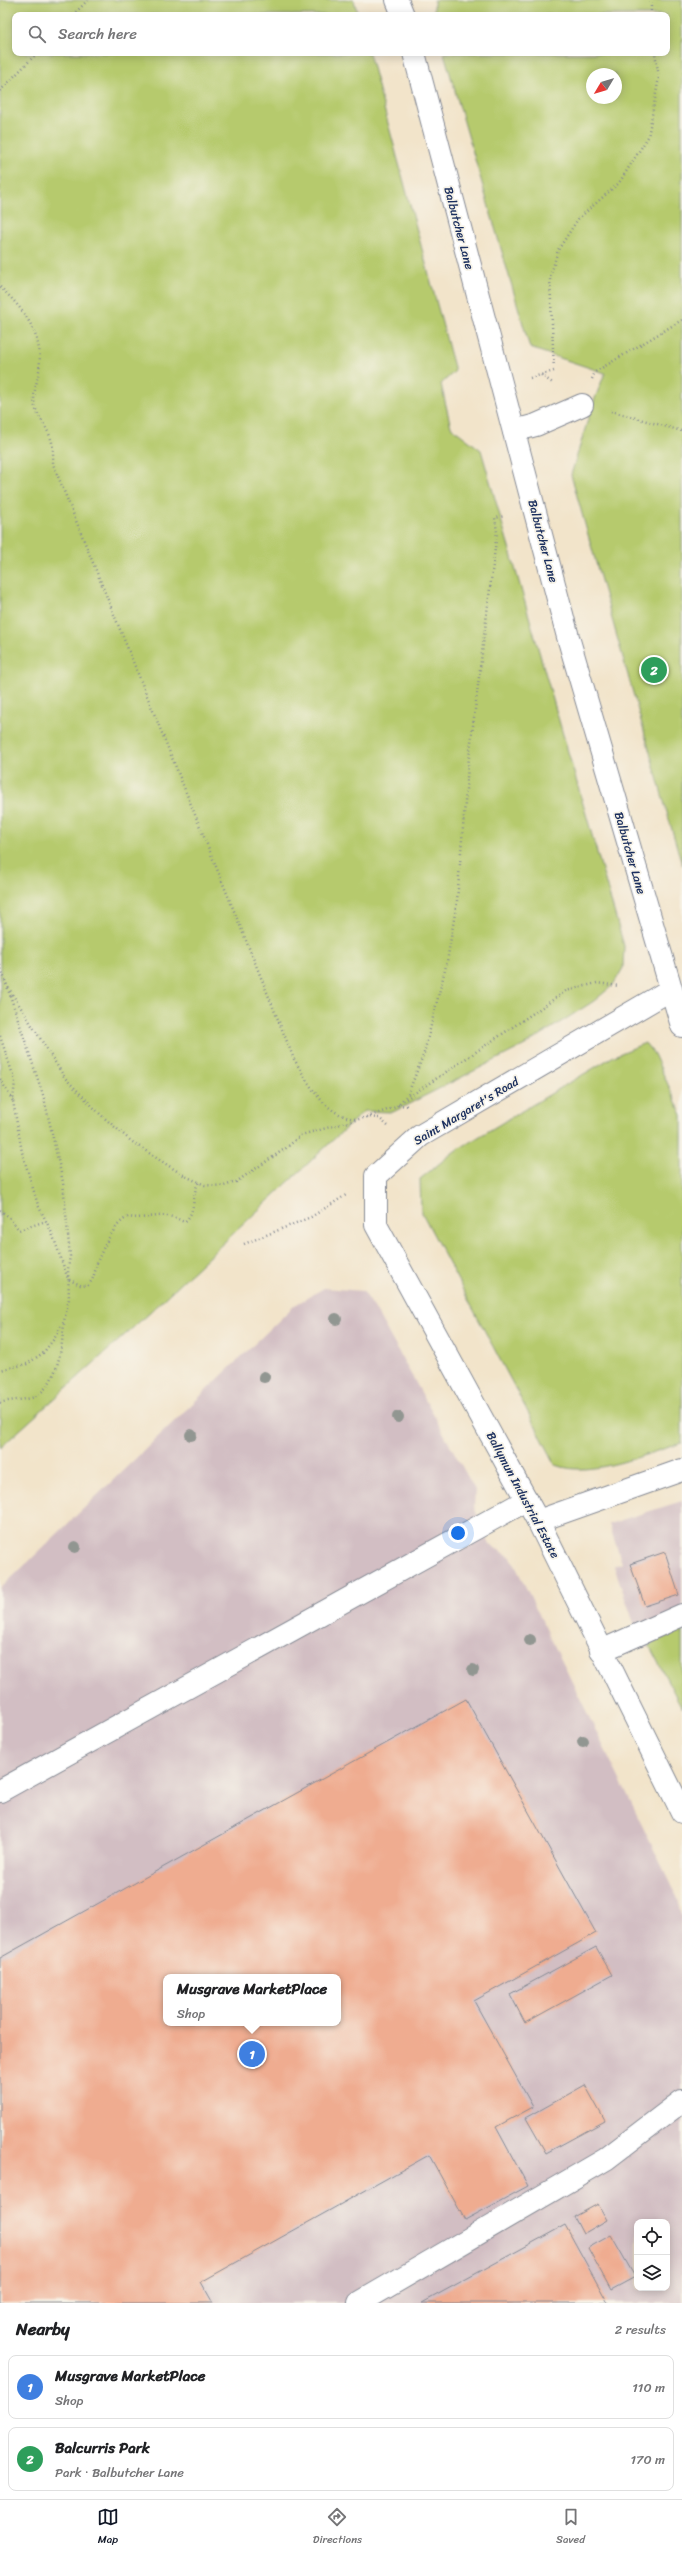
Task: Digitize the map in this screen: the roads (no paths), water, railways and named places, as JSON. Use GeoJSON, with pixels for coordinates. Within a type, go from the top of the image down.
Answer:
{"type":"FeatureCollection","features":[{"type":"Feature","properties":{"kind":"street"},"geometry":{"type":"LineString","coordinates":[[397,0],[401,12]]}},
{"type":"Feature","properties":{"kind":"street","name":"Balbutcher Lane"},"geometry":{"type":"LineString","coordinates":[[415,56],[568,637],[670,990],[682,1026]]}},
{"type":"Feature","properties":{"kind":"street"},"geometry":{"type":"LineString","coordinates":[[514,431],[536,425],[582,405]]}},
{"type":"Feature","properties":{"kind":"street","name":"Saint Margaret's Road"},"geometry":{"type":"LineString","coordinates":[[376,1176],[420,1136],[670,990]]}},
{"type":"Feature","properties":{"kind":"street","name":"Ballymun Industrial Estate"},"geometry":{"type":"LineString","coordinates":[[376,1176],[376,1225],[538,1521],[682,1812]]}},
{"type":"Feature","properties":{"kind":"street"},"geometry":{"type":"LineString","coordinates":[[538,1521],[682,1470]]}},
{"type":"Feature","properties":{"kind":"street"},"geometry":{"type":"LineString","coordinates":[[0,1791],[527,1500]]}},
{"type":"Feature","properties":{"kind":"street"},"geometry":{"type":"LineString","coordinates":[[602,1651],[682,1615]]}},
{"type":"Feature","properties":{"kind":"street"},"geometry":{"type":"LineString","coordinates":[[359,2303],[606,2159],[682,2101]]}},
{"type":"Feature","properties":{"kind":"place","name":"Balcurris Park"},"geometry":{"type":"Point","coordinates":[654,670]}},
{"type":"Feature","properties":{"kind":"place","name":"Musgrave MarketPlace"},"geometry":{"type":"Point","coordinates":[252,2054]}}]}
